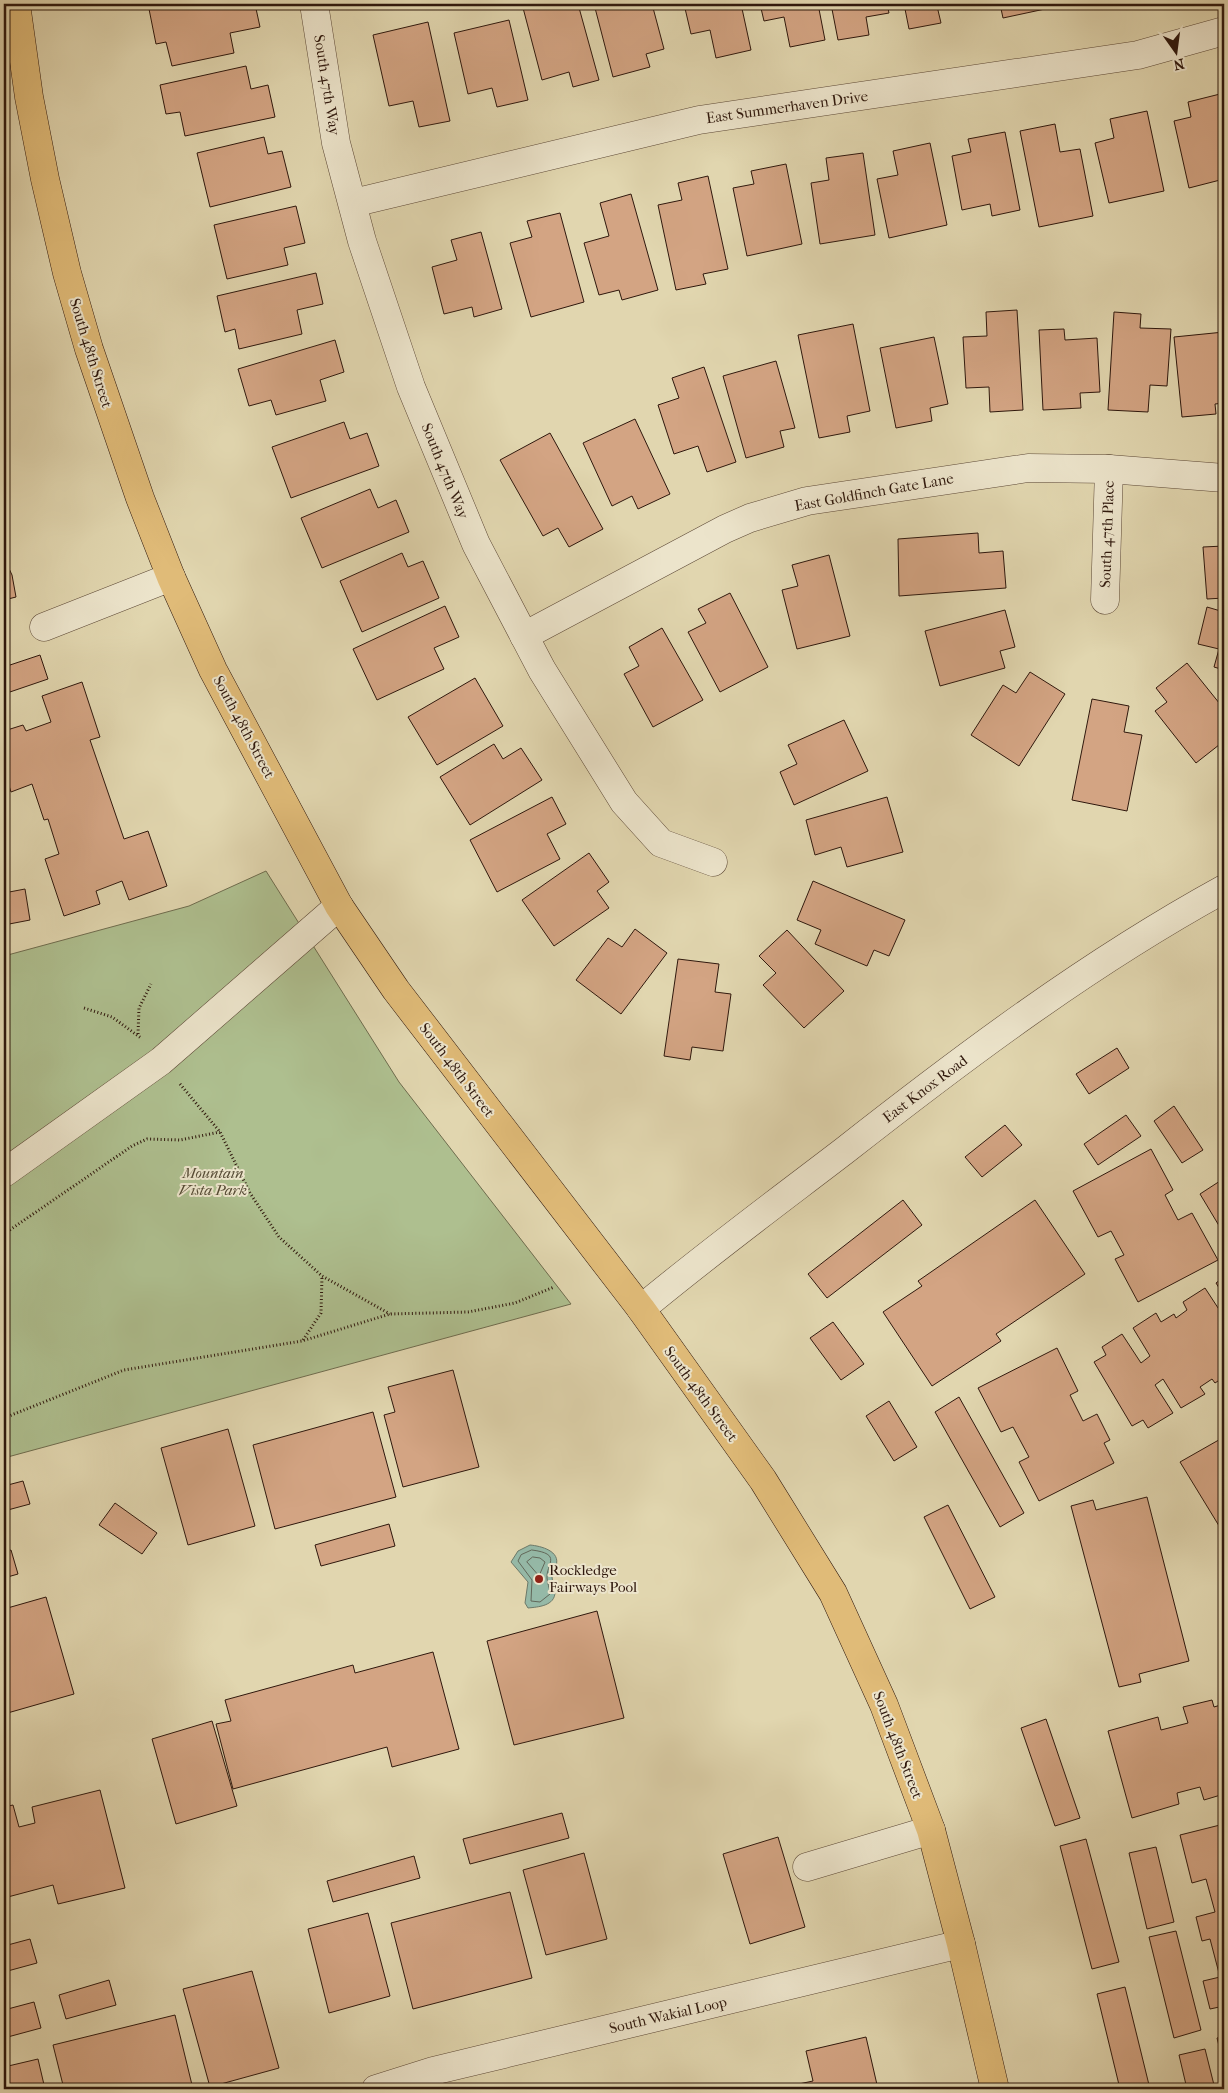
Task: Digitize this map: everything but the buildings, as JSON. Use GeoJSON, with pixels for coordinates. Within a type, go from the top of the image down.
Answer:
{"type":"FeatureCollection","features":[{"type":"Feature","properties":{"kind":"main road","name":"South 48th Street"},"geometry":{"type":"LineString","coordinates":[[16,4],[29,97],[45,179],[67,273],[110,414],[171,577],[213,670],[339,906],[396,990],[641,1309],[763,1480],[833,1593],[884,1705],[931,1830],[961,1944],[995,2089]]}},
{"type":"Feature","properties":{"kind":"street","name":"South 47th Way"},"geometry":{"type":"LineString","coordinates":[[314,4],[336,143],[382,302],[442,467],[476,544],[524,636],[624,802],[661,843],[713,862]]}},
{"type":"Feature","properties":{"kind":"street","name":"East Summerhaven Drive"},"geometry":{"type":"LineString","coordinates":[[353,203],[699,120],[1138,55],[1224,31]]}},
{"type":"Feature","properties":{"kind":"street","name":"East Goldfinch Gate Lane"},"geometry":{"type":"LineString","coordinates":[[524,636],[725,529],[780,508],[836,495],[1028,468],[1109,469],[1224,478]]}},
{"type":"Feature","properties":{"kind":"street","name":"South 47th Place"},"geometry":{"type":"LineString","coordinates":[[1105,600],[1109,469]]}},
{"type":"Feature","properties":{"kind":"street"},"geometry":{"type":"LineString","coordinates":[[44,627],[171,577]]}},
{"type":"Feature","properties":{"kind":"street","name":"East Knox Road"},"geometry":{"type":"LineString","coordinates":[[641,1309],[696,1263],[909,1100],[1025,1015],[1090,970],[1178,914],[1224,889]]}},
{"type":"Feature","properties":{"kind":"street"},"geometry":{"type":"LineString","coordinates":[[4,1173],[160,1061],[339,906]]}},
{"type":"Feature","properties":{"kind":"street"},"geometry":{"type":"LineString","coordinates":[[807,1867],[931,1830]]}},
{"type":"Feature","properties":{"kind":"street","name":"South Wakial Loop"},"geometry":{"type":"LineString","coordinates":[[376,2089],[433,2070],[961,1944]]}},
{"type":"Feature","properties":{"kind":"path"},"geometry":{"type":"LineString","coordinates":[[84,1008],[112,1017],[138,1034],[139,1008],[150,984]]}},
{"type":"Feature","properties":{"kind":"path"},"geometry":{"type":"LineString","coordinates":[[183,1087],[220,1132],[250,1193],[278,1237],[322,1276],[390,1314]]}},
{"type":"Feature","properties":{"kind":"path"},"geometry":{"type":"LineString","coordinates":[[4,1234],[132,1146],[147,1139],[180,1140],[220,1132]]}},
{"type":"Feature","properties":{"kind":"path"},"geometry":{"type":"LineString","coordinates":[[302,1341],[321,1313],[322,1276]]}},
{"type":"Feature","properties":{"kind":"path"},"geometry":{"type":"LineString","coordinates":[[4,1418],[124,1370],[302,1341],[390,1314],[468,1312],[515,1303],[554,1287]]}},
{"type":"Feature","properties":{"kind":"green space","name":"Mountain Vista Park"},"geometry":{"type":"Polygon","coordinates":[[[266,871],[399,1082],[571,1304],[4,1458],[4,956],[189,906],[266,871]]]}},
{"type":"Feature","properties":{"kind":"water","name":"Rockledge Fairways Pool"},"geometry":{"type":"Polygon","coordinates":[[[530,1545],[549,1550],[556,1557],[557,1561],[552,1576],[554,1597],[545,1605],[528,1608],[525,1603],[528,1582],[511,1562],[518,1551],[530,1545]]]}},
{"type":"Feature","properties":{"kind":"place","name":"Rockledge Fairways Pool"},"geometry":{"type":"Point","coordinates":[539,1579]}}]}
